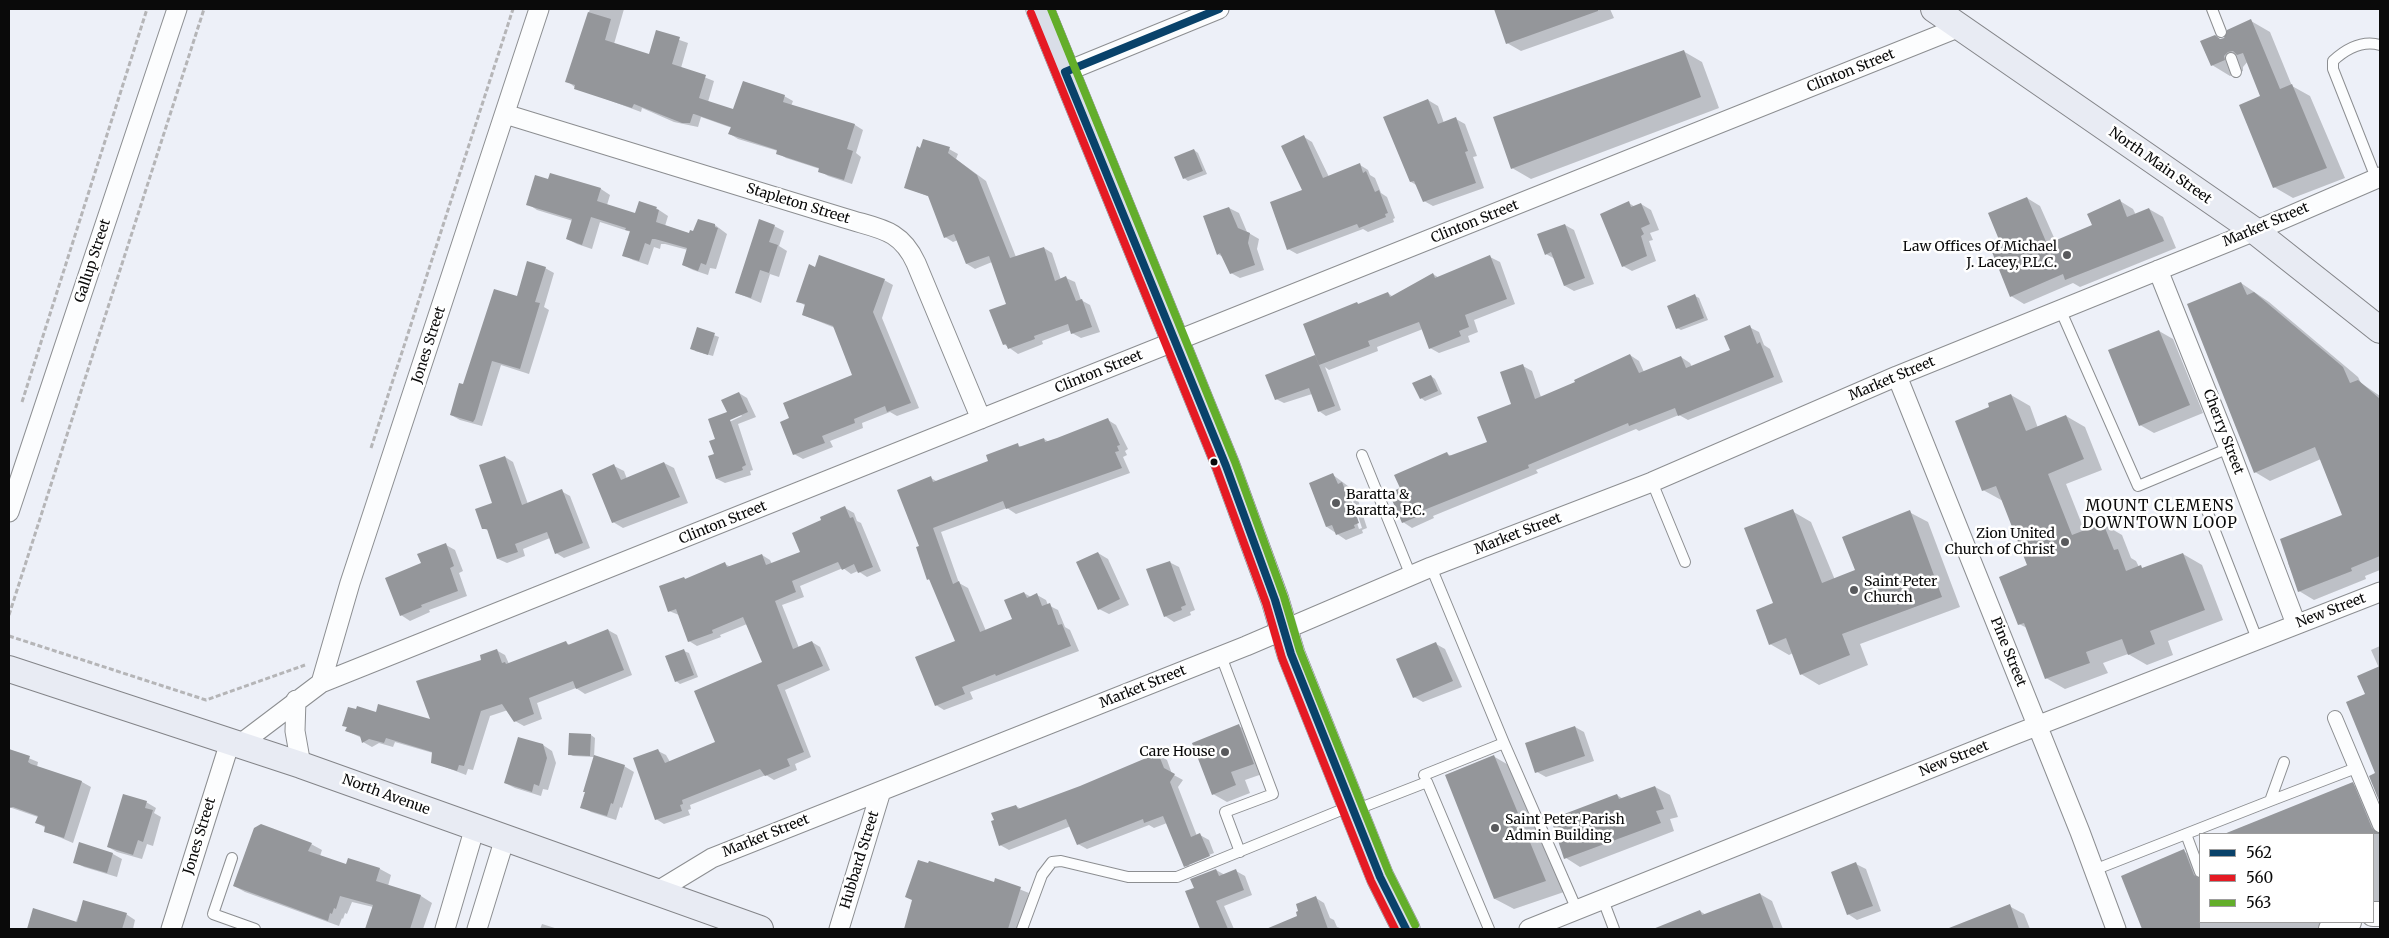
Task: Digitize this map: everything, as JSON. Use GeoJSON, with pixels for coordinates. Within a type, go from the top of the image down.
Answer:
{"type":"FeatureCollection","features":[{"type":"Feature","properties":{"kind":"main road"},"geometry":{"type":"LineString","coordinates":[[1040,9],[1226,466],[1275,600],[1291,654],[1380,877],[1406,929]]}},
{"type":"Feature","properties":{"kind":"main road","name":"North Main Street"},"geometry":{"type":"LineString","coordinates":[[1934,9],[2255,231],[2380,330]]}},
{"type":"Feature","properties":{"kind":"main road","name":"North Avenue"},"geometry":{"type":"LineString","coordinates":[[9,669],[301,765],[760,929]]}},
{"type":"Feature","properties":{"kind":"street","name":"Gallup Street"},"geometry":{"type":"LineString","coordinates":[[9,512],[176,9]]}},
{"type":"Feature","properties":{"kind":"street","name":"Jones Street"},"geometry":{"type":"LineString","coordinates":[[321,683],[350,583],[539,9]]}},
{"type":"Feature","properties":{"kind":"street"},"geometry":{"type":"LineString","coordinates":[[1066,72],[1219,9]]}},
{"type":"Feature","properties":{"kind":"street","name":"Clinton Street"},"geometry":{"type":"LineString","coordinates":[[234,744],[321,683],[1960,27]]}},
{"type":"Feature","properties":{"kind":"street","name":"Stapleton Street"},"geometry":{"type":"LineString","coordinates":[[505,114],[852,220],[892,233],[900,238],[908,246],[914,258],[981,419]]}},
{"type":"Feature","properties":{"kind":"street","name":"Market Street"},"geometry":{"type":"LineString","coordinates":[[656,892],[712,858],[1221,656],[1431,567],[1652,482],[1898,376],[2255,231],[2378,177]]}},
{"type":"Feature","properties":{"kind":"street","name":"Cherry Street"},"geometry":{"type":"LineString","coordinates":[[2158,270],[2230,448],[2296,624]]}},
{"type":"Feature","properties":{"kind":"street","name":"Pine Street"},"geometry":{"type":"LineString","coordinates":[[1898,376],[2038,726],[2116,929]]}},
{"type":"Feature","properties":{"kind":"street","name":"New Street"},"geometry":{"type":"LineString","coordinates":[[1536,928],[2038,726],[2380,592]]}},
{"type":"Feature","properties":{"kind":"street"},"geometry":{"type":"LineString","coordinates":[[296,700],[296,731],[301,765]]}},
{"type":"Feature","properties":{"kind":"street"},"geometry":{"type":"LineString","coordinates":[[2335,718],[2380,825]]}},
{"type":"Feature","properties":{"kind":"street","name":"Jones Street"},"geometry":{"type":"LineString","coordinates":[[171,929],[234,744]]}},
{"type":"Feature","properties":{"kind":"street","name":"Hubbard Street"},"geometry":{"type":"LineString","coordinates":[[838,929],[881,791]]}},
{"type":"Feature","properties":{"kind":"street"},"geometry":{"type":"LineString","coordinates":[[445,929],[475,828]]}},
{"type":"Feature","properties":{"kind":"street"},"geometry":{"type":"LineString","coordinates":[[478,929],[505,838]]}},
{"type":"Feature","properties":{"kind":"street"},"geometry":{"type":"LineString","coordinates":[[2331,929],[2346,923]]}},
{"type":"Feature","properties":{"kind":"lane"},"geometry":{"type":"LineString","coordinates":[[2212,9],[2221,32]]}},
{"type":"Feature","properties":{"kind":"lane"},"geometry":{"type":"LineString","coordinates":[[2378,177],[2333,69],[2333,61],[2353,46],[2373,43],[2380,45]]}},
{"type":"Feature","properties":{"kind":"lane"},"geometry":{"type":"LineString","coordinates":[[2231,58],[2236,72]]}},
{"type":"Feature","properties":{"kind":"lane"},"geometry":{"type":"LineString","coordinates":[[2060,309],[2138,486],[2230,448]]}},
{"type":"Feature","properties":{"kind":"lane"},"geometry":{"type":"LineString","coordinates":[[1362,455],[1411,576]]}},
{"type":"Feature","properties":{"kind":"lane"},"geometry":{"type":"LineString","coordinates":[[1652,482],[1686,562]]}},
{"type":"Feature","properties":{"kind":"lane"},"geometry":{"type":"LineString","coordinates":[[2206,508],[2257,639]]}},
{"type":"Feature","properties":{"kind":"lane"},"geometry":{"type":"LineString","coordinates":[[1431,567],[1504,743],[1577,910]]}},
{"type":"Feature","properties":{"kind":"lane"},"geometry":{"type":"LineString","coordinates":[[1221,656],[1273,794],[1225,812],[1240,852]]}},
{"type":"Feature","properties":{"kind":"lane"},"geometry":{"type":"LineString","coordinates":[[1424,775],[1504,743]]}},
{"type":"Feature","properties":{"kind":"lane"},"geometry":{"type":"LineString","coordinates":[[2270,801],[2284,762]]}},
{"type":"Feature","properties":{"kind":"lane"},"geometry":{"type":"LineString","coordinates":[[2094,870],[2356,768]]}},
{"type":"Feature","properties":{"kind":"lane"},"geometry":{"type":"LineString","coordinates":[[1022,929],[1042,875],[1052,862],[1061,861],[1128,876],[1177,878],[1353,808],[1426,782],[1489,929]]}},
{"type":"Feature","properties":{"kind":"lane"},"geometry":{"type":"LineString","coordinates":[[2186,834],[2199,869]]}},
{"type":"Feature","properties":{"kind":"lane"},"geometry":{"type":"LineString","coordinates":[[232,858],[212,914],[255,929]]}},
{"type":"Feature","properties":{"kind":"lane"},"geometry":{"type":"LineString","coordinates":[[1603,900],[1614,929]]}},
{"type":"Feature","properties":{"kind":"path"},"geometry":{"type":"LineString","coordinates":[[21,405],[147,9]]}},
{"type":"Feature","properties":{"kind":"path"},"geometry":{"type":"LineString","coordinates":[[9,615],[204,9]]}},
{"type":"Feature","properties":{"kind":"path"},"geometry":{"type":"LineString","coordinates":[[368,457],[514,9]]}},
{"type":"Feature","properties":{"kind":"path"},"geometry":{"type":"LineString","coordinates":[[9,636],[206,700],[306,664]]}},
{"type":"Feature","properties":{"kind":"building"},"geometry":{"type":"Polygon","coordinates":[[[1494,9],[1598,9],[1598,11],[1506,44],[1494,9]]]}},
{"type":"Feature","properties":{"kind":"building"},"geometry":{"type":"Polygon","coordinates":[[[588,12],[611,19],[605,40],[649,54],[656,30],[680,37],[672,64],[706,75],[699,98],[733,109],[743,81],[785,95],[783,102],[855,124],[847,149],[853,151],[844,180],[818,172],[819,168],[776,154],[777,150],[728,134],[731,127],[694,114],[690,123],[682,123],[634,104],[632,108],[574,89],[575,85],[565,82],[588,12]]]}},
{"type":"Feature","properties":{"kind":"building"},"geometry":{"type":"Polygon","coordinates":[[[2251,19],[2280,89],[2292,84],[2327,168],[2273,188],[2239,105],[2260,96],[2243,53],[2237,55],[2233,51],[2228,52],[2224,56],[2225,60],[2211,66],[2200,41],[2215,35],[2220,39],[2224,38],[2227,30],[2251,19]]]}},
{"type":"Feature","properties":{"kind":"building"},"geometry":{"type":"Polygon","coordinates":[[[1684,50],[1701,97],[1511,169],[1493,117],[1684,50]]]}},
{"type":"Feature","properties":{"kind":"building"},"geometry":{"type":"Polygon","coordinates":[[[1428,99],[1438,124],[1456,117],[1468,151],[1465,152],[1476,183],[1423,202],[1414,181],[1410,182],[1383,117],[1428,99]]]}},
{"type":"Feature","properties":{"kind":"building"},"geometry":{"type":"Polygon","coordinates":[[[1304,135],[1323,178],[1360,163],[1363,173],[1366,171],[1375,192],[1379,190],[1388,213],[1385,214],[1386,217],[1359,228],[1357,224],[1287,250],[1270,202],[1302,190],[1281,146],[1304,135]]]}},
{"type":"Feature","properties":{"kind":"building"},"geometry":{"type":"Polygon","coordinates":[[[923,139],[950,147],[948,153],[977,175],[1010,258],[1044,247],[1055,281],[1066,276],[1076,301],[1082,299],[1092,327],[1071,334],[1068,324],[1034,336],[1035,339],[1008,349],[1006,344],[1003,345],[989,310],[1006,304],[989,256],[966,264],[954,234],[944,238],[928,196],[904,188],[917,146],[920,148],[923,139]]]}},
{"type":"Feature","properties":{"kind":"building"},"geometry":{"type":"Polygon","coordinates":[[[1194,149],[1203,171],[1183,179],[1174,157],[1194,149]]]}},
{"type":"Feature","properties":{"kind":"building"},"geometry":{"type":"Polygon","coordinates":[[[550,173],[601,188],[597,201],[635,213],[639,201],[657,207],[656,209],[659,210],[656,222],[689,233],[690,230],[693,231],[698,219],[715,224],[715,227],[718,228],[706,265],[701,263],[698,271],[682,265],[687,248],[655,239],[652,239],[650,245],[645,243],[639,261],[622,256],[630,231],[591,217],[582,245],[566,239],[572,219],[526,205],[535,175],[548,179],[550,173]]]}},
{"type":"Feature","properties":{"kind":"building"},"geometry":{"type":"Polygon","coordinates":[[[2027,197],[2047,244],[2092,225],[2087,214],[2120,199],[2127,217],[2149,208],[2164,241],[2065,280],[2063,274],[2010,297],[1992,252],[2002,247],[1988,213],[2027,197]]]}},
{"type":"Feature","properties":{"kind":"building"},"geometry":{"type":"Polygon","coordinates":[[[1629,201],[1631,207],[1641,203],[1650,224],[1641,228],[1644,234],[1641,236],[1647,256],[1622,267],[1600,214],[1629,201]]]}},
{"type":"Feature","properties":{"kind":"building"},"geometry":{"type":"Polygon","coordinates":[[[1229,207],[1238,228],[1250,233],[1248,243],[1255,265],[1230,274],[1220,253],[1217,255],[1203,216],[1229,207]]]}},
{"type":"Feature","properties":{"kind":"building"},"geometry":{"type":"Polygon","coordinates":[[[759,219],[775,225],[769,242],[778,245],[769,273],[760,270],[751,298],[735,293],[759,219]]]}},
{"type":"Feature","properties":{"kind":"building"},"geometry":{"type":"Polygon","coordinates":[[[1565,224],[1585,278],[1564,286],[1551,252],[1545,255],[1537,234],[1565,224]]]}},
{"type":"Feature","properties":{"kind":"building"},"geometry":{"type":"Polygon","coordinates":[[[819,255],[885,279],[873,312],[911,403],[887,412],[885,406],[854,419],[855,423],[822,436],[825,443],[793,455],[780,422],[789,418],[783,403],[852,375],[833,326],[802,315],[805,304],[796,302],[809,264],[815,267],[819,255]]]}},
{"type":"Feature","properties":{"kind":"building"},"geometry":{"type":"Polygon","coordinates":[[[1490,255],[1507,299],[1465,315],[1469,327],[1459,331],[1461,336],[1429,349],[1419,322],[1368,341],[1370,346],[1319,365],[1303,324],[1357,302],[1358,304],[1388,292],[1390,297],[1433,273],[1435,278],[1490,255]]]}},
{"type":"Feature","properties":{"kind":"building"},"geometry":{"type":"Polygon","coordinates":[[[527,261],[546,267],[535,302],[540,303],[520,369],[492,361],[473,422],[450,415],[459,383],[463,384],[494,289],[517,296],[527,261]]]}},
{"type":"Feature","properties":{"kind":"building"},"geometry":{"type":"Polygon","coordinates":[[[2241,282],[2247,295],[2254,292],[2343,367],[2350,383],[2358,380],[2380,399],[2380,556],[2351,568],[2352,571],[2298,592],[2280,539],[2342,515],[2315,447],[2254,473],[2187,304],[2241,282]]]}},
{"type":"Feature","properties":{"kind":"building"},"geometry":{"type":"Polygon","coordinates":[[[1695,294],[1704,318],[1676,329],[1667,306],[1695,294]]]}},
{"type":"Feature","properties":{"kind":"building"},"geometry":{"type":"Polygon","coordinates":[[[1750,325],[1757,344],[1760,342],[1774,377],[1678,416],[1675,408],[1629,426],[1628,423],[1528,465],[1529,468],[1424,510],[1426,513],[1402,523],[1389,493],[1400,488],[1394,475],[1447,452],[1449,456],[1487,442],[1477,417],[1511,404],[1500,372],[1523,364],[1535,399],[1575,382],[1574,380],[1630,354],[1639,373],[1681,356],[1686,368],[1730,350],[1724,336],[1750,325]]]}},
{"type":"Feature","properties":{"kind":"building"},"geometry":{"type":"Polygon","coordinates":[[[697,327],[715,333],[708,355],[690,349],[697,327]]]}},
{"type":"Feature","properties":{"kind":"building"},"geometry":{"type":"Polygon","coordinates":[[[2159,330],[2190,405],[2139,426],[2108,350],[2159,330]]]}},
{"type":"Feature","properties":{"kind":"building"},"geometry":{"type":"Polygon","coordinates":[[[1315,355],[1335,406],[1318,412],[1309,388],[1275,400],[1265,375],[1315,355]]]}},
{"type":"Feature","properties":{"kind":"building"},"geometry":{"type":"Polygon","coordinates":[[[1431,375],[1438,391],[1420,399],[1412,383],[1431,375]]]}},
{"type":"Feature","properties":{"kind":"building"},"geometry":{"type":"Polygon","coordinates":[[[739,392],[748,412],[730,420],[746,465],[742,467],[743,470],[716,479],[708,456],[714,454],[709,441],[715,439],[708,419],[727,412],[721,400],[739,392]]]}},
{"type":"Feature","properties":{"kind":"building","name":"Zion United Church of Christ"},"geometry":{"type":"Polygon","coordinates":[[[2011,394],[2026,431],[2066,415],[2084,459],[2048,474],[2072,535],[2103,523],[2114,550],[2118,549],[2126,571],[2141,565],[2142,568],[2183,553],[2205,610],[2150,631],[2155,644],[2128,655],[2122,639],[2086,652],[2090,663],[2045,679],[2024,623],[2018,625],[1999,577],[2027,565],[1996,486],[1982,491],[1955,421],[1989,407],[1988,403],[2011,394]]]}},
{"type":"Feature","properties":{"kind":"building"},"geometry":{"type":"Polygon","coordinates":[[[1108,418],[1120,445],[1117,446],[1119,451],[1115,452],[1122,468],[1006,509],[1003,501],[933,528],[953,584],[959,581],[980,632],[1012,619],[1004,600],[1024,592],[1027,598],[1037,593],[1042,606],[1050,603],[1058,625],[1062,624],[1071,646],[996,676],[995,674],[962,687],[965,694],[935,706],[915,657],[955,641],[929,579],[927,580],[916,547],[919,546],[897,490],[931,476],[933,482],[988,461],[986,455],[1018,443],[1019,447],[1044,438],[1045,442],[1108,418]]]}},
{"type":"Feature","properties":{"kind":"building"},"geometry":{"type":"Polygon","coordinates":[[[505,456],[522,505],[562,489],[583,543],[555,554],[547,532],[515,544],[518,552],[497,559],[487,529],[482,529],[475,509],[492,503],[479,465],[505,456]]]}},
{"type":"Feature","properties":{"kind":"building"},"geometry":{"type":"Polygon","coordinates":[[[664,462],[680,497],[612,523],[592,474],[614,464],[621,480],[664,462]]]}},
{"type":"Feature","properties":{"kind":"building","name":"Baratta & Baratta, P.C."},"geometry":{"type":"Polygon","coordinates":[[[1333,473],[1338,484],[1342,482],[1347,495],[1349,494],[1359,523],[1354,525],[1355,528],[1336,535],[1332,525],[1326,527],[1309,483],[1333,473]]]}},
{"type":"Feature","properties":{"kind":"building"},"geometry":{"type":"Polygon","coordinates":[[[845,506],[850,518],[853,517],[873,567],[858,573],[854,564],[842,570],[838,562],[792,581],[796,592],[775,601],[793,649],[812,641],[823,666],[777,685],[804,752],[787,759],[790,766],[765,776],[760,769],[682,800],[683,804],[680,805],[682,811],[655,820],[633,758],[658,749],[665,763],[715,742],[694,691],[762,662],[743,617],[712,630],[713,633],[688,642],[676,609],[668,612],[659,586],[684,577],[685,579],[725,562],[727,567],[762,554],[766,565],[800,552],[792,533],[821,520],[820,517],[845,506]]]}},
{"type":"Feature","properties":{"kind":"building","name":"Saint Peter Church"},"geometry":{"type":"Polygon","coordinates":[[[1793,509],[1822,583],[1855,570],[1842,537],[1910,510],[1942,597],[1842,634],[1850,655],[1800,675],[1786,638],[1769,645],[1756,610],[1773,603],[1744,528],[1793,509]]]}},
{"type":"Feature","properties":{"kind":"building"},"geometry":{"type":"Polygon","coordinates":[[[446,543],[454,566],[450,568],[458,591],[421,605],[422,607],[400,616],[385,578],[421,563],[417,554],[446,543]]]}},
{"type":"Feature","properties":{"kind":"building"},"geometry":{"type":"Polygon","coordinates":[[[1098,552],[1120,599],[1098,610],[1076,562],[1098,552]]]}},
{"type":"Feature","properties":{"kind":"building"},"geometry":{"type":"Polygon","coordinates":[[[1170,561],[1186,605],[1181,607],[1182,610],[1164,617],[1146,569],[1170,561]]]}},
{"type":"Feature","properties":{"kind":"building"},"geometry":{"type":"Polygon","coordinates":[[[608,629],[624,670],[576,689],[573,681],[529,698],[534,714],[514,722],[502,704],[481,711],[464,766],[459,765],[457,771],[431,763],[432,752],[386,738],[384,743],[369,739],[362,743],[360,736],[345,731],[347,727],[342,726],[348,707],[356,709],[357,706],[376,712],[378,704],[430,719],[416,681],[481,660],[480,655],[497,649],[502,663],[505,662],[506,664],[566,641],[568,645],[608,629]]]}},
{"type":"Feature","properties":{"kind":"building"},"geometry":{"type":"Polygon","coordinates":[[[1436,642],[1453,681],[1413,698],[1396,659],[1436,642]]]}},
{"type":"Feature","properties":{"kind":"building"},"geometry":{"type":"Polygon","coordinates":[[[684,649],[694,675],[675,682],[665,656],[684,649]]]}},
{"type":"Feature","properties":{"kind":"building"},"geometry":{"type":"Polygon","coordinates":[[[2380,666],[2380,803],[2369,776],[2375,773],[2346,702],[2365,694],[2357,676],[2380,666]]]}},
{"type":"Feature","properties":{"kind":"building","name":"Care House"},"geometry":{"type":"Polygon","coordinates":[[[1239,724],[1254,764],[1231,772],[1236,785],[1212,795],[1192,743],[1239,724]]]}},
{"type":"Feature","properties":{"kind":"building"},"geometry":{"type":"Polygon","coordinates":[[[1575,726],[1585,756],[1535,773],[1525,743],[1575,726]]]}},
{"type":"Feature","properties":{"kind":"building"},"geometry":{"type":"Polygon","coordinates":[[[569,733],[591,734],[590,756],[568,755],[569,733]]]}},
{"type":"Feature","properties":{"kind":"building"},"geometry":{"type":"Polygon","coordinates":[[[518,737],[543,744],[547,758],[539,786],[534,784],[532,792],[504,783],[518,737]]]}},
{"type":"Feature","properties":{"kind":"building"},"geometry":{"type":"Polygon","coordinates":[[[9,749],[30,756],[28,762],[31,764],[82,781],[64,838],[44,832],[45,826],[35,823],[38,816],[13,807],[9,808],[9,749]]]}},
{"type":"Feature","properties":{"kind":"building"},"geometry":{"type":"Polygon","coordinates":[[[1158,753],[1164,768],[1175,774],[1170,782],[1191,837],[1200,833],[1210,856],[1184,867],[1163,816],[1144,823],[1143,819],[1077,845],[1066,819],[999,846],[991,821],[994,820],[991,813],[1016,805],[1018,809],[1080,786],[1158,753]]]}},
{"type":"Feature","properties":{"kind":"building"},"geometry":{"type":"Polygon","coordinates":[[[594,755],[625,765],[613,804],[611,803],[607,816],[580,808],[594,755]]]}},
{"type":"Feature","properties":{"kind":"building","name":"Saint Peter Parish Admin Building"},"geometry":{"type":"Polygon","coordinates":[[[1494,755],[1546,881],[1494,899],[1445,775],[1494,755]]]}},
{"type":"Feature","properties":{"kind":"building"},"geometry":{"type":"Polygon","coordinates":[[[2353,782],[2372,828],[2380,834],[2374,833],[2226,833],[2353,782]]]}},
{"type":"Feature","properties":{"kind":"building"},"geometry":{"type":"Polygon","coordinates":[[[1655,786],[1664,809],[1656,811],[1661,823],[1564,859],[1551,819],[1617,794],[1619,799],[1655,786]]]}},
{"type":"Feature","properties":{"kind":"building"},"geometry":{"type":"Polygon","coordinates":[[[123,794],[147,801],[145,808],[153,810],[143,842],[138,840],[133,855],[107,847],[123,794]]]}},
{"type":"Feature","properties":{"kind":"building"},"geometry":{"type":"Polygon","coordinates":[[[261,824],[312,843],[308,851],[346,864],[348,858],[380,868],[376,881],[421,895],[410,929],[365,929],[373,905],[340,896],[336,909],[334,908],[332,914],[330,913],[328,921],[233,886],[254,828],[261,824]]]}},
{"type":"Feature","properties":{"kind":"building"},"geometry":{"type":"Polygon","coordinates":[[[79,842],[113,853],[107,873],[73,863],[79,842]]]}},
{"type":"Feature","properties":{"kind":"building"},"geometry":{"type":"Polygon","coordinates":[[[2184,849],[2194,875],[2199,878],[2200,929],[2142,929],[2121,876],[2184,849]]]}},
{"type":"Feature","properties":{"kind":"building"},"geometry":{"type":"Polygon","coordinates":[[[918,860],[928,863],[929,861],[994,882],[995,878],[1021,887],[1008,929],[904,929],[912,900],[905,897],[918,860]]]}},
{"type":"Feature","properties":{"kind":"building"},"geometry":{"type":"Polygon","coordinates":[[[1856,862],[1873,906],[1847,915],[1831,872],[1856,862]]]}},
{"type":"Feature","properties":{"kind":"building"},"geometry":{"type":"Polygon","coordinates":[[[1216,869],[1219,876],[1236,869],[1244,890],[1216,901],[1228,929],[1200,929],[1185,891],[1194,888],[1190,879],[1216,869]]]}},
{"type":"Feature","properties":{"kind":"building"},"geometry":{"type":"Polygon","coordinates":[[[1760,893],[1774,929],[1653,929],[1700,910],[1702,915],[1760,893]]]}},
{"type":"Feature","properties":{"kind":"building"},"geometry":{"type":"Polygon","coordinates":[[[1316,896],[1328,929],[1266,929],[1297,916],[1296,904],[1316,896]]]}},
{"type":"Feature","properties":{"kind":"building"},"geometry":{"type":"Polygon","coordinates":[[[83,900],[127,913],[122,929],[27,929],[33,908],[77,922],[83,900]]]}},
{"type":"Feature","properties":{"kind":"building"},"geometry":{"type":"Polygon","coordinates":[[[2010,904],[2019,929],[1949,929],[1949,928],[2010,904]]]}},
{"type":"Feature","properties":{"kind":"transit line","name":"563"},"geometry":{"type":"LineString","coordinates":[[1051,9],[1235,462],[1284,597],[1300,651],[1389,873],[1415,925]]}},
{"type":"Feature","properties":{"kind":"transit line","name":"562"},"geometry":{"type":"LineString","coordinates":[[1219,9],[1065,72],[1226,466],[1275,600],[1291,654],[1380,877],[1406,929]]}},
{"type":"Feature","properties":{"kind":"transit line","name":"560"},"geometry":{"type":"LineString","coordinates":[[1031,13],[1217,470],[1266,603],[1282,658],[1371,881],[1395,929]]}},
{"type":"Feature","properties":{"kind":"place","name":"Law Offices Of Michael J. Lacey, P.L.C."},"geometry":{"type":"Point","coordinates":[2067,255]}},
{"type":"Feature","properties":{"kind":"place","name":"Baratta & Baratta, P.C."},"geometry":{"type":"Point","coordinates":[1336,503]}},
{"type":"Feature","properties":{"kind":"place","name":"Zion United Church of Christ"},"geometry":{"type":"Point","coordinates":[2065,542]}},
{"type":"Feature","properties":{"kind":"place","name":"Saint Peter Church"},"geometry":{"type":"Point","coordinates":[1854,590]}},
{"type":"Feature","properties":{"kind":"place","name":"Care House"},"geometry":{"type":"Point","coordinates":[1225,752]}},
{"type":"Feature","properties":{"kind":"place","name":"Saint Peter Parish Admin Building"},"geometry":{"type":"Point","coordinates":[1495,828]}},
{"type":"Feature","properties":{"kind":"district","name":"MOUNT CLEMENS DOWNTOWN LOOP"},"geometry":{"type":"Point","coordinates":[2160,516]}}]}
